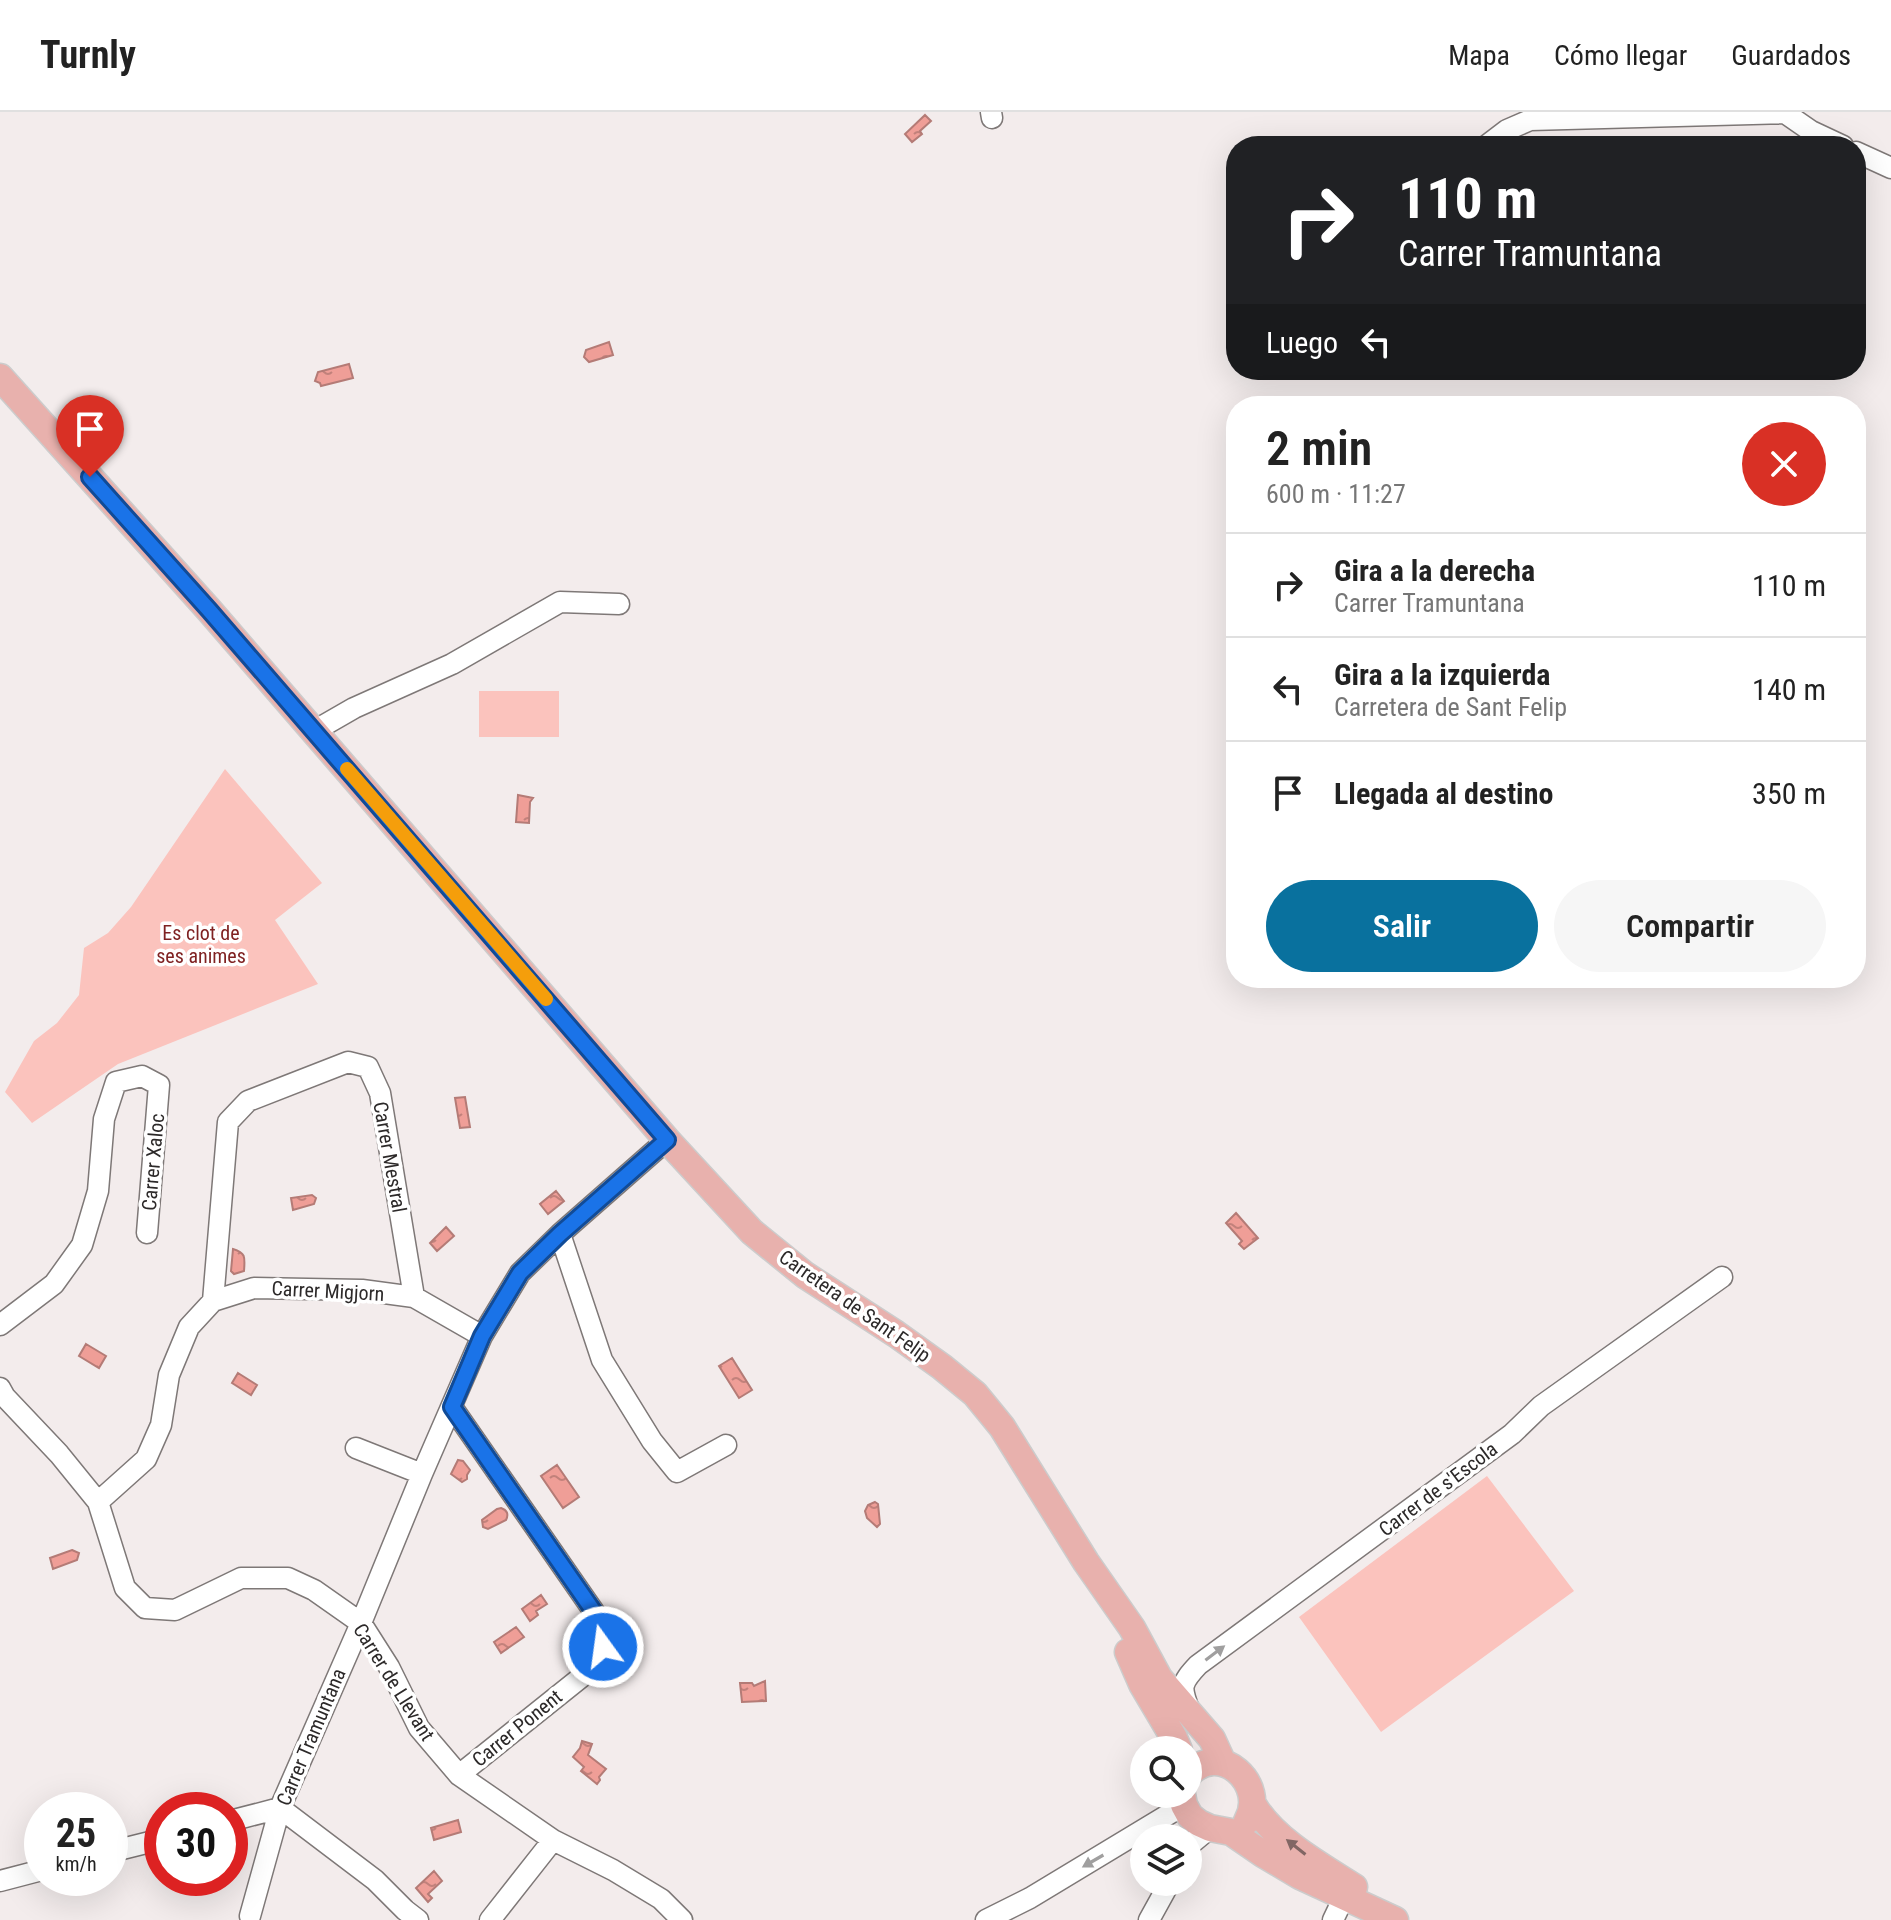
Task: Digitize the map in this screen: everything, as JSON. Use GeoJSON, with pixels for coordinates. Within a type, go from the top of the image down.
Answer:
{"type":"FeatureCollection","features":[{"type":"Feature","properties":{"kind":"main road","name":"Carretera de Sant Felip"},"geometry":{"type":"LineString","coordinates":[[0,377],[209,610],[667,1140],[752,1232],[805,1275],[919,1350],[975,1394],[1002,1427],[1086,1562],[1132,1628],[1159,1678],[1212,1739],[1223,1763],[1241,1774],[1254,1806],[1266,1823],[1311,1859],[1409,1920]]}},
{"type":"Feature","properties":{"kind":"main road"},"geometry":{"type":"LineString","coordinates":[[1086,1562],[1142,1684],[1173,1736]]}},
{"type":"Feature","properties":{"kind":"main road"},"geometry":{"type":"LineString","coordinates":[[1202,1764],[1223,1763]]}},
{"type":"Feature","properties":{"kind":"main road"},"geometry":{"type":"LineString","coordinates":[[1220,1830],[1246,1822],[1254,1806]]}},
{"type":"Feature","properties":{"kind":"main road"},"geometry":{"type":"LineString","coordinates":[[1186,1808],[1190,1816],[1300,1876],[1338,1909],[1395,1920]]}},
{"type":"Feature","properties":{"kind":"street"},"geometry":{"type":"LineString","coordinates":[[1499,136],[1530,120],[1785,113],[1822,136]]}},
{"type":"Feature","properties":{"kind":"street"},"geometry":{"type":"LineString","coordinates":[[1866,157],[1891,168]]}},
{"type":"Feature","properties":{"kind":"street"},"geometry":{"type":"LineString","coordinates":[[314,731],[354,708],[452,664],[560,602],[619,604]]}},
{"type":"Feature","properties":{"kind":"street","name":"Carrer Mestral"},"geometry":{"type":"LineString","coordinates":[[213,1301],[228,1122],[248,1101],[348,1062],[368,1067],[380,1093],[414,1297]]}},
{"type":"Feature","properties":{"kind":"street","name":"Carrer Xaloc"},"geometry":{"type":"LineString","coordinates":[[0,1325],[54,1284],[82,1245],[98,1191],[104,1119],[116,1082],[142,1076],[159,1085],[147,1233]]}},
{"type":"Feature","properties":{"kind":"street","name":"Carrer Tramuntana"},"geometry":{"type":"LineString","coordinates":[[250,1916],[280,1808],[482,1336],[520,1273],[667,1140]]}},
{"type":"Feature","properties":{"kind":"street"},"geometry":{"type":"LineString","coordinates":[[560,1234],[602,1360],[652,1441],[677,1472],[726,1445]]}},
{"type":"Feature","properties":{"kind":"street","name":"Carrer de s'Escola"},"geometry":{"type":"LineString","coordinates":[[1192,1716],[1182,1691],[1187,1677],[1198,1665],[1512,1434],[1541,1406],[1722,1277]]}},
{"type":"Feature","properties":{"kind":"street","name":"Carrer Migjorn"},"geometry":{"type":"LineString","coordinates":[[213,1301],[254,1288],[362,1290],[414,1297],[482,1336]]}},
{"type":"Feature","properties":{"kind":"street"},"geometry":{"type":"LineString","coordinates":[[98,1502],[146,1459],[161,1425],[169,1375],[189,1327],[213,1301]]}},
{"type":"Feature","properties":{"kind":"street","name":"Carrer de Llevant"},"geometry":{"type":"LineString","coordinates":[[0,1388],[98,1502],[125,1588],[145,1608],[175,1610],[241,1578],[288,1578],[314,1590],[361,1623],[389,1667],[419,1728],[459,1775],[553,1840],[613,1870],[661,1899],[682,1920]]}},
{"type":"Feature","properties":{"kind":"street","name":"Carrer Ponent"},"geometry":{"type":"LineString","coordinates":[[452,1407],[608,1632],[599,1663],[459,1775]]}},
{"type":"Feature","properties":{"kind":"street"},"geometry":{"type":"LineString","coordinates":[[356,1448],[422,1474]]}},
{"type":"Feature","properties":{"kind":"street"},"geometry":{"type":"LineString","coordinates":[[248,1816],[280,1808],[375,1880],[418,1920]]}},
{"type":"Feature","properties":{"kind":"street"},"geometry":{"type":"LineString","coordinates":[[986,1920],[1043,1890],[1171,1808]]}},
{"type":"Feature","properties":{"kind":"street"},"geometry":{"type":"LineString","coordinates":[[1202,1838],[1220,1830]]}},
{"type":"Feature","properties":{"kind":"street"},"geometry":{"type":"LineString","coordinates":[[490,1920],[553,1840]]}},
{"type":"Feature","properties":{"kind":"street"},"geometry":{"type":"LineString","coordinates":[[0,1881],[24,1875]]}},
{"type":"Feature","properties":{"kind":"street"},"geometry":{"type":"LineString","coordinates":[[1149,1920],[1162,1896]]}},
{"type":"Feature","properties":{"kind":"green space"},"geometry":{"type":"Polygon","coordinates":[[[479,691],[559,691],[559,737],[479,737],[479,691]]]}},
{"type":"Feature","properties":{"kind":"green space","name":"Es clot de ses animes"},"geometry":{"type":"Polygon","coordinates":[[[225,769],[322,883],[275,920],[318,984],[118,1064],[32,1123],[5,1092],[34,1041],[57,1023],[79,995],[84,948],[108,933],[131,907],[225,769]]]}},
{"type":"Feature","properties":{"kind":"green space"},"geometry":{"type":"Polygon","coordinates":[[[1487,1476],[1574,1591],[1381,1732],[1299,1617],[1487,1476]]]}},
{"type":"Feature","properties":{"kind":"water"},"geometry":{"type":"Polygon","coordinates":[[[925,115],[931,121],[912,142],[905,134],[925,115]]]}},
{"type":"Feature","properties":{"kind":"water"},"geometry":{"type":"Polygon","coordinates":[[[609,342],[613,355],[589,362],[584,357],[586,350],[609,342]]]}},
{"type":"Feature","properties":{"kind":"water"},"geometry":{"type":"Polygon","coordinates":[[[349,364],[353,378],[321,386],[315,381],[318,372],[349,364]]]}},
{"type":"Feature","properties":{"kind":"water"},"geometry":{"type":"Polygon","coordinates":[[[518,795],[533,798],[529,823],[516,822],[518,795]]]}},
{"type":"Feature","properties":{"kind":"water"},"geometry":{"type":"Polygon","coordinates":[[[465,1097],[470,1127],[460,1128],[455,1098],[465,1097]]]}},
{"type":"Feature","properties":{"kind":"water"},"geometry":{"type":"Polygon","coordinates":[[[556,1191],[564,1201],[548,1214],[540,1204],[556,1191]]]}},
{"type":"Feature","properties":{"kind":"water"},"geometry":{"type":"Polygon","coordinates":[[[312,1195],[316,1198],[314,1204],[293,1210],[291,1198],[312,1195]]]}},
{"type":"Feature","properties":{"kind":"water"},"geometry":{"type":"Polygon","coordinates":[[[1236,1213],[1258,1238],[1244,1249],[1239,1244],[1242,1241],[1226,1223],[1236,1213]]]}},
{"type":"Feature","properties":{"kind":"water"},"geometry":{"type":"Polygon","coordinates":[[[446,1227],[454,1236],[437,1251],[430,1243],[446,1227]]]}},
{"type":"Feature","properties":{"kind":"water"},"geometry":{"type":"Polygon","coordinates":[[[233,1249],[244,1256],[245,1262],[244,1271],[234,1274],[231,1271],[233,1249]]]}},
{"type":"Feature","properties":{"kind":"water"},"geometry":{"type":"Polygon","coordinates":[[[86,1344],[106,1356],[99,1368],[79,1356],[86,1344]]]}},
{"type":"Feature","properties":{"kind":"water"},"geometry":{"type":"Polygon","coordinates":[[[732,1358],[752,1390],[739,1398],[719,1366],[732,1358]]]}},
{"type":"Feature","properties":{"kind":"water"},"geometry":{"type":"Polygon","coordinates":[[[238,1373],[257,1385],[251,1395],[232,1383],[238,1373]]]}},
{"type":"Feature","properties":{"kind":"water"},"geometry":{"type":"Polygon","coordinates":[[[458,1460],[463,1461],[470,1470],[467,1479],[462,1482],[451,1474],[458,1460]]]}},
{"type":"Feature","properties":{"kind":"water"},"geometry":{"type":"Polygon","coordinates":[[[557,1465],[579,1497],[563,1508],[541,1476],[557,1465]]]}},
{"type":"Feature","properties":{"kind":"water"},"geometry":{"type":"Polygon","coordinates":[[[878,1504],[880,1524],[877,1527],[867,1518],[865,1511],[868,1505],[878,1504]]]}},
{"type":"Feature","properties":{"kind":"water"},"geometry":{"type":"Polygon","coordinates":[[[497,1509],[506,1511],[506,1520],[488,1529],[483,1527],[482,1520],[497,1509]]]}},
{"type":"Feature","properties":{"kind":"water"},"geometry":{"type":"Polygon","coordinates":[[[72,1550],[79,1553],[77,1560],[53,1569],[50,1558],[72,1550]]]}},
{"type":"Feature","properties":{"kind":"water"},"geometry":{"type":"Polygon","coordinates":[[[541,1595],[547,1604],[536,1611],[538,1615],[530,1621],[522,1609],[541,1595]]]}},
{"type":"Feature","properties":{"kind":"water"},"geometry":{"type":"Polygon","coordinates":[[[516,1627],[524,1637],[501,1653],[494,1642],[516,1627]]]}},
{"type":"Feature","properties":{"kind":"water"},"geometry":{"type":"Polygon","coordinates":[[[765,1681],[766,1701],[742,1702],[740,1683],[752,1683],[754,1686],[765,1681]]]}},
{"type":"Feature","properties":{"kind":"water"},"geometry":{"type":"Polygon","coordinates":[[[582,1741],[592,1744],[588,1755],[606,1769],[597,1784],[581,1771],[584,1767],[573,1757],[582,1741]]]}},
{"type":"Feature","properties":{"kind":"water"},"geometry":{"type":"Polygon","coordinates":[[[458,1820],[461,1832],[434,1840],[431,1828],[458,1820]]]}},
{"type":"Feature","properties":{"kind":"water"},"geometry":{"type":"Polygon","coordinates":[[[434,1871],[442,1881],[428,1894],[432,1898],[428,1902],[416,1888],[434,1871]]]}},
{"type":"Feature","properties":{"kind":"slow traffic"},"geometry":{"type":"LineString","coordinates":[[347,769],[546,999]]}},
{"type":"Feature","properties":{"kind":"route"},"geometry":{"type":"LineString","coordinates":[[90,477],[209,610],[667,1140],[520,1273],[482,1336],[452,1407],[608,1632],[603,1647]]}}]}
